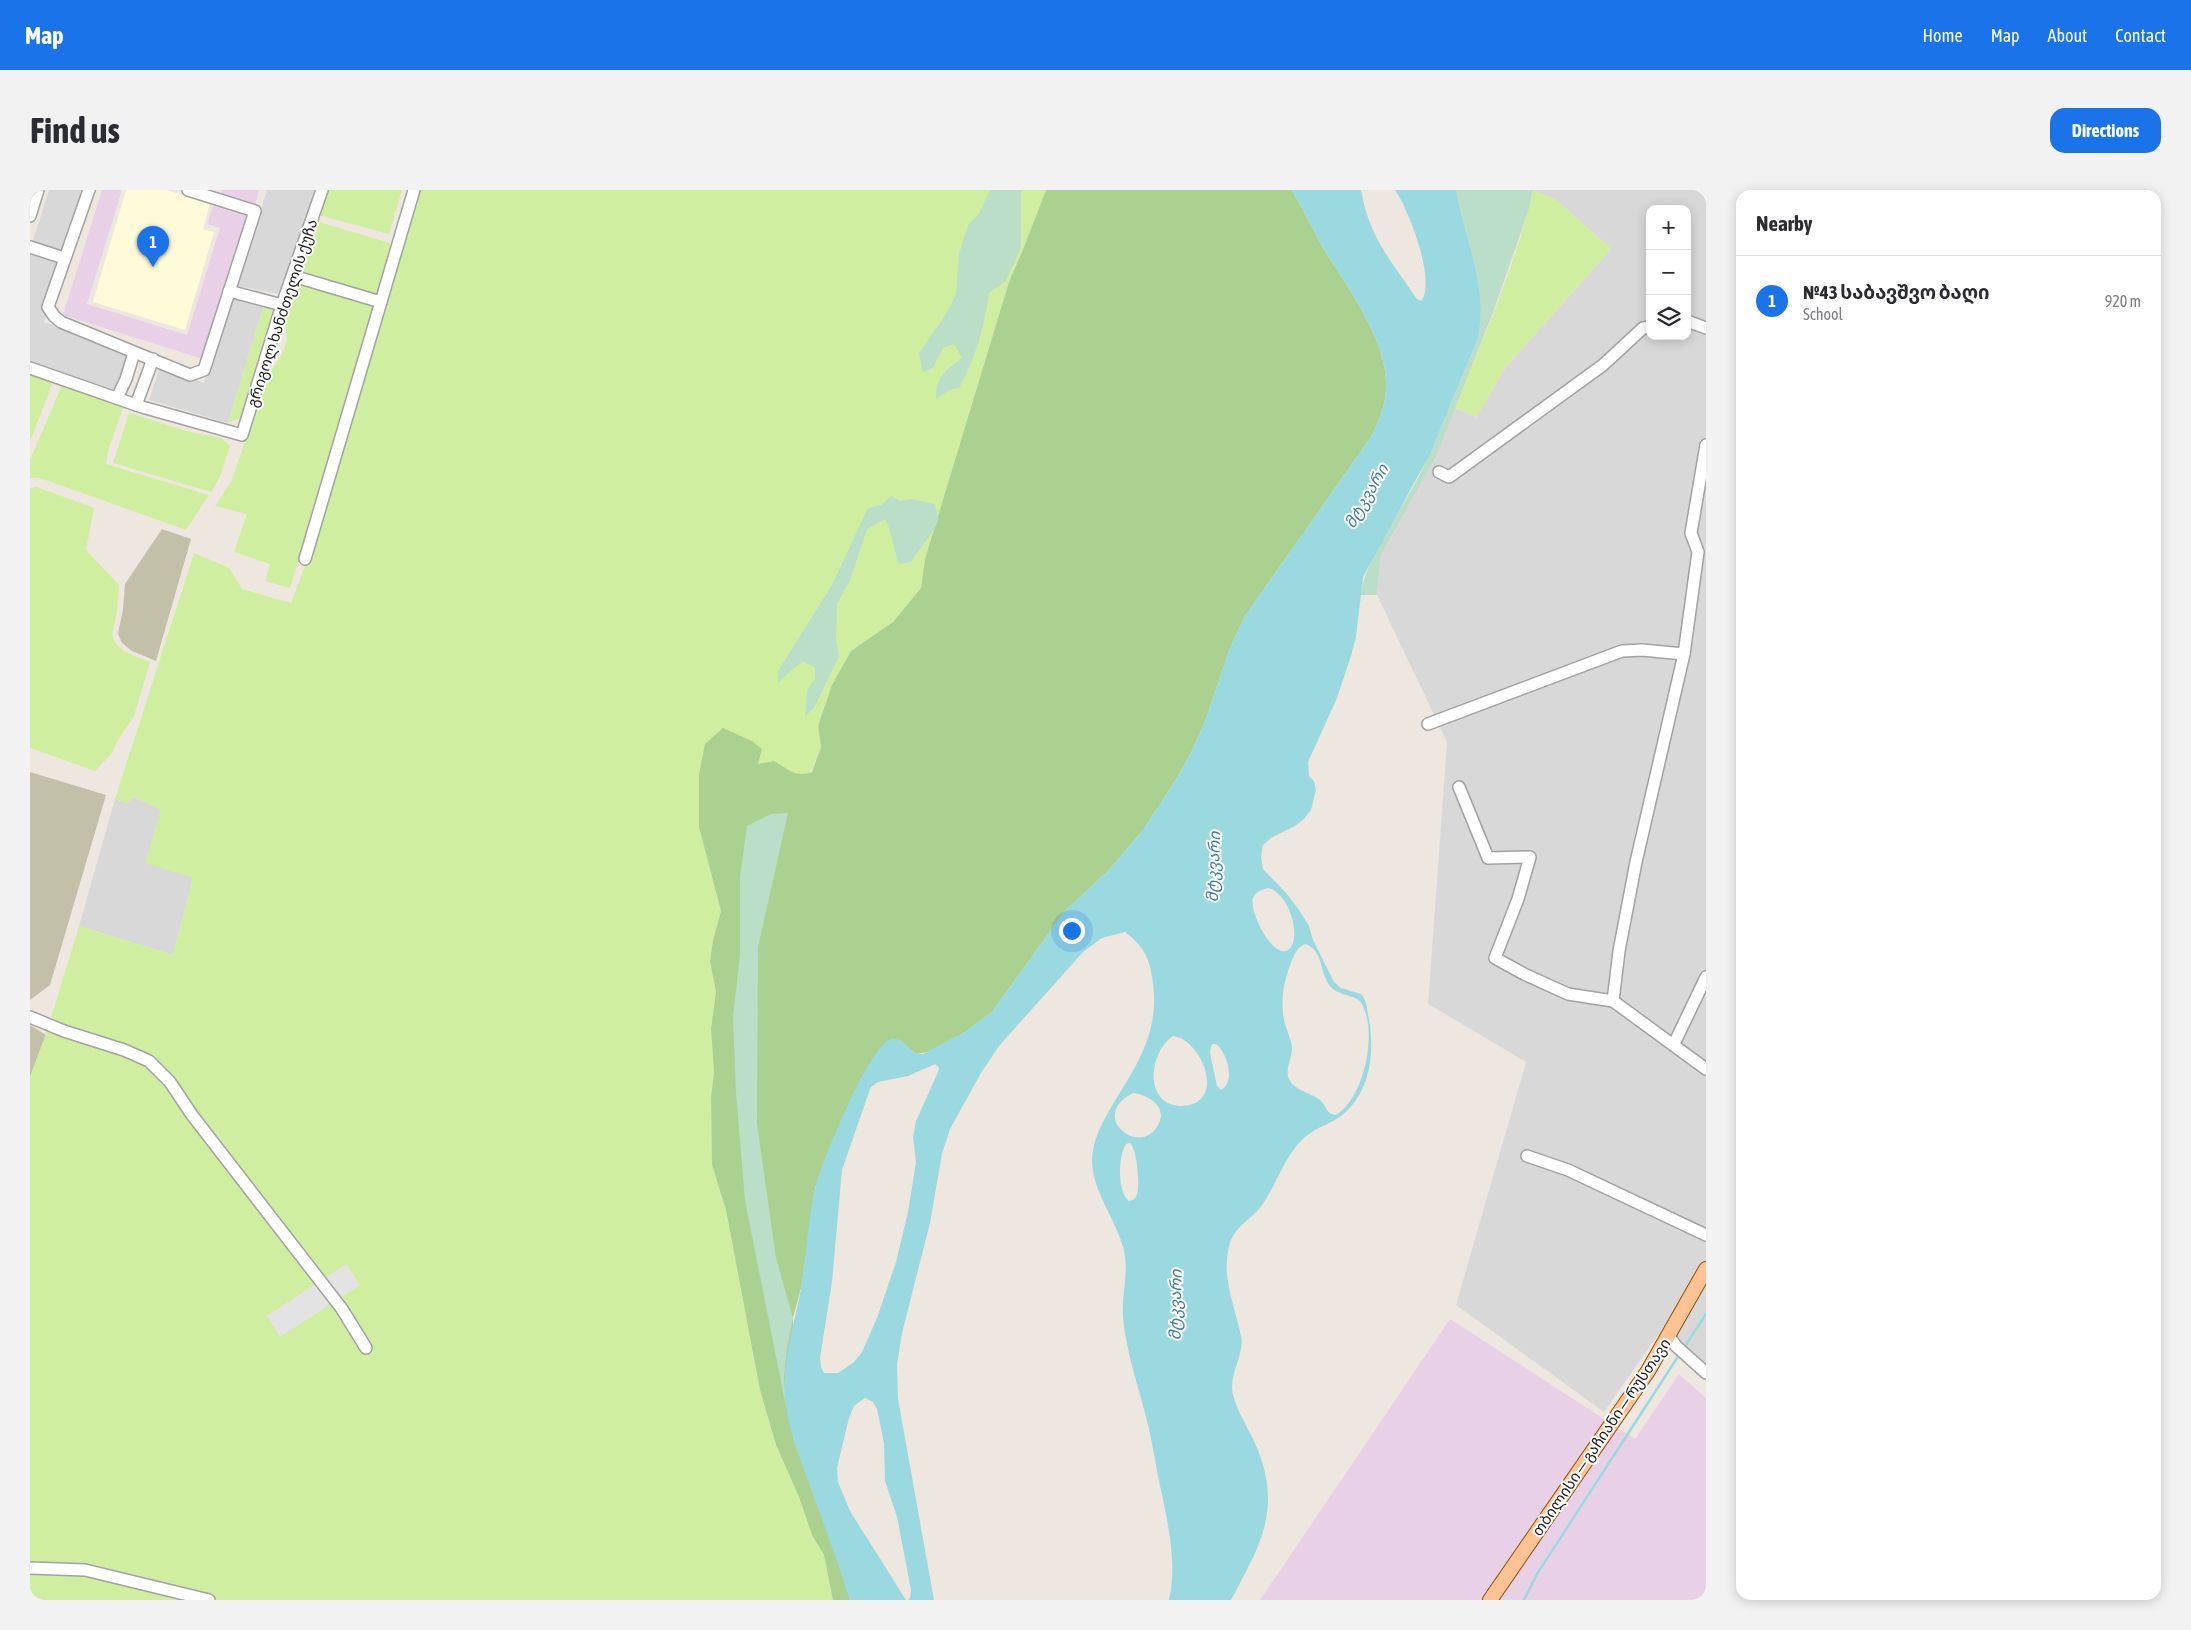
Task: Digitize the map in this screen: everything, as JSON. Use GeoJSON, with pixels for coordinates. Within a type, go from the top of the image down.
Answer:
{"type":"FeatureCollection","features":[{"type":"Feature","properties":{"kind":"main road","name":"თბილისი — გაჩიანი — რუსთავი"},"geometry":{"type":"LineString","coordinates":[[1490,1600],[1648,1371],[1673,1341],[1706,1270]]}},
{"type":"Feature","properties":{"kind":"street"},"geometry":{"type":"LineString","coordinates":[[30,216],[38,190]]}},
{"type":"Feature","properties":{"kind":"street"},"geometry":{"type":"LineString","coordinates":[[89,190],[48,307],[61,322],[190,375],[204,370],[254,211],[188,190]]}},
{"type":"Feature","properties":{"kind":"street","name":"გრიგოლ ხანძთელის ქუჩა"},"geometry":{"type":"LineString","coordinates":[[136,405],[242,435],[282,305],[322,190]]}},
{"type":"Feature","properties":{"kind":"street"},"geometry":{"type":"LineString","coordinates":[[305,559],[414,190]]}},
{"type":"Feature","properties":{"kind":"street"},"geometry":{"type":"LineString","coordinates":[[30,248],[64,258]]}},
{"type":"Feature","properties":{"kind":"street"},"geometry":{"type":"LineString","coordinates":[[293,276],[381,302]]}},
{"type":"Feature","properties":{"kind":"street"},"geometry":{"type":"LineString","coordinates":[[229,291],[282,305]]}},
{"type":"Feature","properties":{"kind":"street"},"geometry":{"type":"LineString","coordinates":[[1691,322],[1706,328]]}},
{"type":"Feature","properties":{"kind":"street"},"geometry":{"type":"LineString","coordinates":[[1439,472],[1449,477],[1603,365],[1646,328]]}},
{"type":"Feature","properties":{"kind":"street"},"geometry":{"type":"LineString","coordinates":[[117,398],[126,379],[134,353]]}},
{"type":"Feature","properties":{"kind":"street"},"geometry":{"type":"LineString","coordinates":[[30,368],[136,405],[154,360]]}},
{"type":"Feature","properties":{"kind":"street"},"geometry":{"type":"LineString","coordinates":[[1613,1001],[1619,951],[1636,862],[1684,654],[1698,552],[1690,533],[1706,445]]}},
{"type":"Feature","properties":{"kind":"street"},"geometry":{"type":"LineString","coordinates":[[1428,724],[1622,651],[1642,650],[1684,654]]}},
{"type":"Feature","properties":{"kind":"street"},"geometry":{"type":"LineString","coordinates":[[1459,788],[1488,858],[1530,856],[1518,899],[1496,958],[1524,974],[1568,994],[1613,1001],[1706,1069]]}},
{"type":"Feature","properties":{"kind":"street"},"geometry":{"type":"LineString","coordinates":[[1674,1044],[1706,977]]}},
{"type":"Feature","properties":{"kind":"street"},"geometry":{"type":"LineString","coordinates":[[30,1017],[64,1031],[124,1050],[149,1061],[170,1082],[192,1115],[342,1310],[366,1348]]}},
{"type":"Feature","properties":{"kind":"street"},"geometry":{"type":"LineString","coordinates":[[1527,1156],[1568,1170],[1706,1235]]}},
{"type":"Feature","properties":{"kind":"street"},"geometry":{"type":"LineString","coordinates":[[1673,1341],[1706,1373]]}},
{"type":"Feature","properties":{"kind":"street"},"geometry":{"type":"LineString","coordinates":[[30,1568],[84,1570],[209,1600]]}},
{"type":"Feature","properties":{"kind":"shaded area"},"geometry":{"type":"Polygon","coordinates":[[[49,190],[83,190],[44,322],[136,351],[116,390],[30,363],[30,250],[49,190]]]}},
{"type":"Feature","properties":{"kind":"shaded area"},"geometry":{"type":"Polygon","coordinates":[[[102,190],[122,190],[87,304],[187,335],[220,228],[207,224],[213,206],[247,216],[203,359],[63,315],[102,190]]]}},
{"type":"Feature","properties":{"kind":"shaded area"},"geometry":{"type":"Polygon","coordinates":[[[126,190],[166,190],[210,203],[203,229],[214,232],[185,330],[93,302],[126,190]]]}},
{"type":"Feature","properties":{"kind":"shaded area"},"geometry":{"type":"Polygon","coordinates":[[[222,190],[259,190],[254,209],[220,198],[222,190]]]}},
{"type":"Feature","properties":{"kind":"shaded area"},"geometry":{"type":"Polygon","coordinates":[[[267,190],[316,190],[287,287],[279,294],[237,286],[267,190]]]}},
{"type":"Feature","properties":{"kind":"shaded area"},"geometry":{"type":"Polygon","coordinates":[[[1533,190],[1706,190],[1706,1374],[1657,1336],[1604,1412],[1456,1305],[1526,1062],[1428,1004],[1447,742],[1377,595],[1381,555],[1436,457],[1455,408],[1476,417],[1506,367],[1611,249],[1555,199],[1533,190]]]}},
{"type":"Feature","properties":{"kind":"shaded area"},"geometry":{"type":"Polygon","coordinates":[[[233,296],[264,305],[228,423],[149,400],[160,367],[204,383],[233,296]]]}},
{"type":"Feature","properties":{"kind":"shaded area"},"geometry":{"type":"Polygon","coordinates":[[[162,529],[191,539],[156,661],[132,651],[122,643],[118,634],[125,584],[162,529]]]}},
{"type":"Feature","properties":{"kind":"shaded area"},"geometry":{"type":"Polygon","coordinates":[[[30,772],[106,795],[50,985],[30,1000],[30,772]]]}},
{"type":"Feature","properties":{"kind":"shaded area"},"geometry":{"type":"Polygon","coordinates":[[[134,797],[162,810],[193,878],[173,955],[79,926],[115,799],[127,803],[134,797]]]}},
{"type":"Feature","properties":{"kind":"shaded area"},"geometry":{"type":"Polygon","coordinates":[[[30,1025],[46,1035],[30,1077],[30,1025]]]}},
{"type":"Feature","properties":{"kind":"shaded area"},"geometry":{"type":"Polygon","coordinates":[[[346,1264],[360,1285],[280,1337],[267,1316],[346,1264]]]}},
{"type":"Feature","properties":{"kind":"shaded area"},"geometry":{"type":"Polygon","coordinates":[[[1450,1319],[1635,1439],[1679,1374],[1706,1398],[1706,1600],[1260,1600],[1450,1319]]]}},
{"type":"Feature","properties":{"kind":"green space"},"geometry":{"type":"Polygon","coordinates":[[[325,190],[402,190],[389,234],[318,215],[325,190]]]}},
{"type":"Feature","properties":{"kind":"green space"},"geometry":{"type":"Polygon","coordinates":[[[421,190],[1046,190],[1009,282],[925,559],[921,588],[893,622],[851,651],[818,726],[821,747],[811,772],[796,774],[782,766],[713,877],[721,911],[713,940],[710,961],[716,992],[711,1029],[714,1072],[711,1097],[712,1165],[726,1210],[760,1390],[776,1446],[799,1497],[812,1535],[824,1555],[833,1600],[30,1600],[30,1077],[47,1031],[79,926],[173,955],[193,878],[145,863],[161,810],[134,797],[127,803],[115,799],[194,553],[229,568],[242,589],[291,603],[308,558],[421,190]]]}},
{"type":"Feature","properties":{"kind":"green space"},"geometry":{"type":"Polygon","coordinates":[[[990,190],[1021,190],[1021,247],[1006,281],[989,293],[978,342],[959,388],[949,390],[936,399],[936,391],[940,379],[962,358],[954,344],[943,348],[933,368],[923,372],[919,353],[946,314],[956,294],[959,254],[968,225],[978,215],[990,190]]]}},
{"type":"Feature","properties":{"kind":"green space"},"geometry":{"type":"Polygon","coordinates":[[[1046,190],[1292,190],[1321,244],[1353,295],[1373,332],[1385,370],[1385,396],[1381,414],[1371,437],[1245,616],[1230,648],[1206,719],[1192,751],[1143,830],[1109,870],[1065,911],[992,1012],[965,1032],[929,1052],[916,1054],[909,1048],[855,1091],[833,1140],[815,1188],[802,1284],[793,1318],[793,1438],[838,1558],[850,1600],[833,1600],[824,1555],[812,1535],[799,1497],[776,1445],[760,1390],[726,1210],[712,1165],[711,1097],[714,1072],[711,1029],[716,992],[710,961],[713,940],[721,911],[699,827],[699,775],[705,744],[723,728],[752,741],[762,749],[758,764],[774,761],[796,773],[806,774],[812,772],[821,747],[818,726],[832,685],[851,651],[893,622],[921,588],[925,559],[1009,282],[1046,190]]]}},
{"type":"Feature","properties":{"kind":"green space"},"geometry":{"type":"Polygon","coordinates":[[[1456,190],[1533,190],[1528,212],[1494,310],[1436,457],[1381,555],[1377,595],[1360,595],[1370,564],[1429,456],[1478,338],[1481,319],[1478,282],[1456,190]]]}},
{"type":"Feature","properties":{"kind":"green space"},"geometry":{"type":"Polygon","coordinates":[[[1533,190],[1555,199],[1611,249],[1506,367],[1476,417],[1455,408],[1509,273],[1533,190]]]}},
{"type":"Feature","properties":{"kind":"green space"},"geometry":{"type":"Polygon","coordinates":[[[316,221],[393,244],[380,297],[336,283],[300,276],[316,221]]]}},
{"type":"Feature","properties":{"kind":"green space"},"geometry":{"type":"Polygon","coordinates":[[[295,282],[379,298],[290,588],[265,581],[270,564],[234,552],[247,514],[215,506],[231,482],[257,407],[258,390],[281,356],[287,340],[284,311],[295,282]]]}},
{"type":"Feature","properties":{"kind":"green space"},"geometry":{"type":"Polygon","coordinates":[[[264,305],[277,308],[280,333],[277,349],[254,387],[246,416],[228,423],[264,305]]]}},
{"type":"Feature","properties":{"kind":"green space"},"geometry":{"type":"Polygon","coordinates":[[[30,372],[54,379],[30,442],[30,372]]]}},
{"type":"Feature","properties":{"kind":"green space"},"geometry":{"type":"Polygon","coordinates":[[[63,383],[124,405],[108,451],[106,464],[209,495],[186,530],[40,478],[30,478],[30,460],[63,383]]]}},
{"type":"Feature","properties":{"kind":"green space"},"geometry":{"type":"Polygon","coordinates":[[[129,413],[186,431],[221,438],[230,446],[219,479],[211,492],[113,463],[129,413]]]}},
{"type":"Feature","properties":{"kind":"green space"},"geometry":{"type":"Polygon","coordinates":[[[37,487],[94,508],[86,550],[119,585],[117,611],[112,635],[116,644],[125,652],[150,662],[134,716],[112,753],[95,771],[30,748],[30,488],[37,487]]]}},
{"type":"Feature","properties":{"kind":"green space"},"geometry":{"type":"Polygon","coordinates":[[[891,496],[900,501],[912,499],[935,504],[938,518],[937,524],[911,562],[899,564],[890,530],[885,519],[867,529],[850,580],[837,604],[836,638],[839,656],[814,708],[805,716],[807,690],[815,679],[815,668],[803,661],[778,682],[778,671],[832,585],[868,508],[881,505],[891,496]]]}},
{"type":"Feature","properties":{"kind":"green space"},"geometry":{"type":"Polygon","coordinates":[[[788,813],[758,947],[757,1124],[776,1258],[793,1318],[784,1377],[786,1407],[745,1200],[736,1092],[733,1017],[740,955],[740,877],[747,826],[771,814],[788,813]]]}},
{"type":"Feature","properties":{"kind":"water","name":"მტკვარი"},"geometry":{"type":"Polygon","coordinates":[[[1292,190],[1361,190],[1369,222],[1382,248],[1417,299],[1421,301],[1425,292],[1426,278],[1423,262],[1407,212],[1395,190],[1456,190],[1475,264],[1481,319],[1478,338],[1431,452],[1363,577],[1356,637],[1351,656],[1337,698],[1308,762],[1309,776],[1314,781],[1316,790],[1311,810],[1295,826],[1271,838],[1263,845],[1261,857],[1263,869],[1287,894],[1299,910],[1309,926],[1313,940],[1334,982],[1341,988],[1361,994],[1363,997],[1371,1031],[1369,1067],[1362,1090],[1355,1101],[1342,1115],[1305,1137],[1293,1150],[1260,1208],[1234,1234],[1227,1255],[1228,1279],[1242,1343],[1233,1380],[1233,1395],[1258,1450],[1265,1472],[1268,1492],[1264,1528],[1258,1546],[1231,1600],[1169,1600],[1172,1561],[1169,1534],[1151,1436],[1129,1355],[1123,1318],[1126,1273],[1125,1256],[1119,1236],[1096,1184],[1092,1162],[1094,1145],[1100,1129],[1140,1058],[1146,1044],[1153,1015],[1153,983],[1148,960],[1142,948],[1125,932],[1102,938],[1083,952],[999,1046],[981,1073],[950,1129],[942,1154],[930,1223],[902,1333],[897,1365],[898,1399],[934,1600],[908,1600],[911,1590],[897,1517],[885,1481],[884,1443],[877,1409],[873,1402],[865,1398],[854,1406],[849,1418],[837,1468],[838,1482],[850,1511],[906,1600],[850,1600],[794,1441],[786,1406],[785,1375],[789,1344],[802,1283],[809,1224],[819,1176],[847,1107],[871,1061],[882,1046],[891,1039],[895,1039],[902,1041],[916,1054],[923,1054],[965,1032],[992,1012],[1065,911],[1109,870],[1143,830],[1192,751],[1206,719],[1230,648],[1245,616],[1374,431],[1383,408],[1386,389],[1385,370],[1380,351],[1364,314],[1321,244],[1292,190]],[[1268,888],[1257,892],[1253,898],[1253,904],[1259,924],[1271,943],[1278,949],[1285,951],[1291,947],[1294,940],[1293,922],[1286,904],[1275,891],[1268,888]],[[1306,944],[1301,946],[1289,967],[1283,997],[1284,1020],[1292,1046],[1288,1076],[1294,1085],[1317,1098],[1323,1103],[1328,1112],[1336,1115],[1355,1094],[1366,1062],[1368,1028],[1366,1013],[1360,1001],[1336,991],[1329,985],[1316,952],[1306,944]],[[1173,1036],[1159,1053],[1154,1076],[1155,1087],[1160,1096],[1168,1103],[1180,1106],[1193,1104],[1203,1097],[1207,1088],[1207,1077],[1199,1055],[1191,1046],[1183,1039],[1173,1036]],[[1213,1044],[1210,1053],[1217,1086],[1221,1090],[1226,1086],[1229,1074],[1224,1053],[1216,1044],[1213,1044]],[[935,1064],[908,1076],[878,1082],[871,1087],[842,1170],[832,1282],[820,1358],[824,1373],[838,1373],[854,1362],[862,1352],[877,1318],[896,1262],[908,1212],[916,1162],[913,1137],[916,1121],[939,1068],[935,1064]],[[1133,1093],[1120,1103],[1115,1113],[1116,1123],[1122,1131],[1131,1136],[1142,1137],[1151,1133],[1161,1117],[1155,1102],[1145,1096],[1133,1093]],[[1130,1143],[1126,1144],[1123,1150],[1120,1174],[1122,1190],[1129,1201],[1135,1198],[1137,1193],[1138,1169],[1135,1152],[1130,1143]]]}},
{"type":"Feature","properties":{"kind":"waterway"},"geometry":{"type":"LineString","coordinates":[[1684,1348],[1706,1314]]}},
{"type":"Feature","properties":{"kind":"waterway"},"geometry":{"type":"LineString","coordinates":[[1524,1600],[1537,1574],[1679,1355]]}},
{"type":"Feature","properties":{"kind":"place","name":"№43 საბავშვო ბაღი"},"geometry":{"type":"Point","coordinates":[153,267]}}]}
